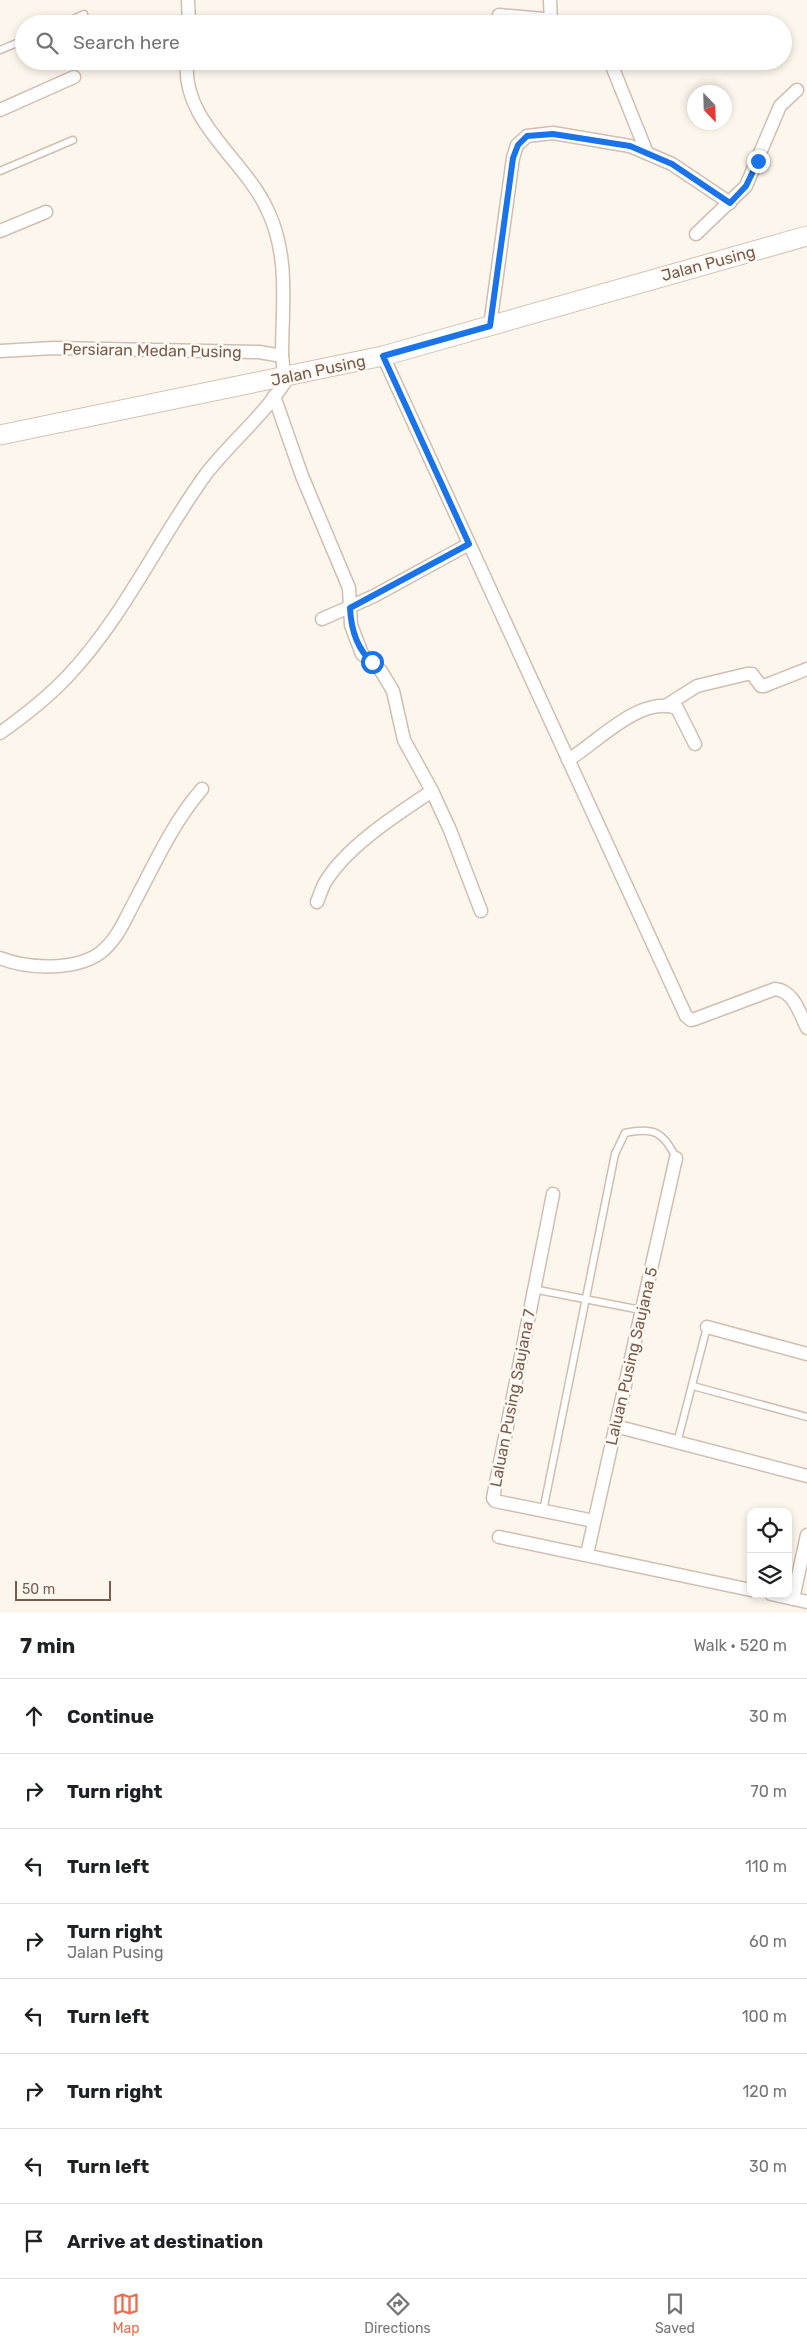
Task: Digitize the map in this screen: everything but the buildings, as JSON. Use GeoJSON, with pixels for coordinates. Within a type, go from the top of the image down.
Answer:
{"type":"FeatureCollection","features":[{"type":"Feature","properties":{"kind":"main road","name":"Jalan Pusing"},"geometry":{"type":"LineString","coordinates":[[0,435],[286,378],[383,356],[648,279],[807,236]]}},
{"type":"Feature","properties":{"kind":"main road","name":"Jalan Pusing"},"geometry":{"type":"LineString","coordinates":[[0,426],[55,423]]}},
{"type":"Feature","properties":{"kind":"street"},"geometry":{"type":"LineString","coordinates":[[188,0],[189,15]]}},
{"type":"Feature","properties":{"kind":"street"},"geometry":{"type":"LineString","coordinates":[[550,0],[552,15]]}},
{"type":"Feature","properties":{"kind":"street"},"geometry":{"type":"LineString","coordinates":[[0,733],[28,712],[67,676],[111,622],[207,474],[285,382],[282,356],[283,265],[281,244],[267,208],[243,171],[198,112],[189,93],[188,70]]}},
{"type":"Feature","properties":{"kind":"street"},"geometry":{"type":"LineString","coordinates":[[614,70],[647,153]]}},
{"type":"Feature","properties":{"kind":"street"},"geometry":{"type":"LineString","coordinates":[[0,110],[74,77]]}},
{"type":"Feature","properties":{"kind":"street"},"geometry":{"type":"LineString","coordinates":[[696,234],[746,186],[780,106],[797,90]]}},
{"type":"Feature","properties":{"kind":"street"},"geometry":{"type":"LineString","coordinates":[[490,326],[513,158],[518,145],[527,136],[553,134],[630,146],[672,164],[730,203]]}},
{"type":"Feature","properties":{"kind":"street"},"geometry":{"type":"LineString","coordinates":[[0,231],[46,212]]}},
{"type":"Feature","properties":{"kind":"street","name":"Persiaran Medan Pusing"},"geometry":{"type":"LineString","coordinates":[[0,351],[54,348],[259,352],[282,356]]}},
{"type":"Feature","properties":{"kind":"street"},"geometry":{"type":"LineString","coordinates":[[383,356],[686,1016],[691,1020],[775,989],[782,990],[791,996],[807,1028]]}},
{"type":"Feature","properties":{"kind":"street"},"geometry":{"type":"LineString","coordinates":[[274,396],[302,476],[349,588],[351,625],[362,654],[381,671],[393,691],[404,740],[432,791],[450,830],[481,912]]}},
{"type":"Feature","properties":{"kind":"street"},"geometry":{"type":"LineString","coordinates":[[322,618],[350,608],[469,544]]}},
{"type":"Feature","properties":{"kind":"street"},"geometry":{"type":"LineString","coordinates":[[568,760],[630,716],[649,708],[667,705],[697,686],[747,674],[752,674],[761,686],[764,686],[807,669]]}},
{"type":"Feature","properties":{"kind":"street"},"geometry":{"type":"LineString","coordinates":[[667,705],[677,708],[680,712],[695,744]]}},
{"type":"Feature","properties":{"kind":"street"},"geometry":{"type":"LineString","coordinates":[[0,958],[10,962],[57,967],[98,954],[116,936],[184,810],[202,789]]}},
{"type":"Feature","properties":{"kind":"street"},"geometry":{"type":"LineString","coordinates":[[317,902],[326,881],[346,857],[379,828],[432,791]]}},
{"type":"Feature","properties":{"kind":"street","name":"Laluan Pusing Saujana 5"},"geometry":{"type":"LineString","coordinates":[[587,1554],[676,1158]]}},
{"type":"Feature","properties":{"kind":"street","name":"Laluan Pusing Saujana 7"},"geometry":{"type":"LineString","coordinates":[[553,1194],[493,1498],[495,1501],[594,1521]]}},
{"type":"Feature","properties":{"kind":"street"},"geometry":{"type":"LineString","coordinates":[[707,1327],[807,1354]]}},
{"type":"Feature","properties":{"kind":"street"},"geometry":{"type":"LineString","coordinates":[[615,1426],[807,1476]]}},
{"type":"Feature","properties":{"kind":"street"},"geometry":{"type":"LineString","coordinates":[[793,1599],[802,1577],[807,1535]]}},
{"type":"Feature","properties":{"kind":"street"},"geometry":{"type":"LineString","coordinates":[[499,1537],[747,1589]]}},
{"type":"Feature","properties":{"kind":"street"},"geometry":{"type":"LineString","coordinates":[[789,1598],[807,1602]]}},
{"type":"Feature","properties":{"kind":"lane"},"geometry":{"type":"LineString","coordinates":[[0,50],[15,44]]}},
{"type":"Feature","properties":{"kind":"lane"},"geometry":{"type":"LineString","coordinates":[[0,172],[73,140]]}},
{"type":"Feature","properties":{"kind":"lane"},"geometry":{"type":"LineString","coordinates":[[543,1511],[615,1154],[625,1133],[652,1130],[668,1142],[676,1158]]}},
{"type":"Feature","properties":{"kind":"lane"},"geometry":{"type":"LineString","coordinates":[[533,1289],[585,1301],[641,1310]]}},
{"type":"Feature","properties":{"kind":"lane"},"geometry":{"type":"LineString","coordinates":[[677,1442],[707,1327]]}},
{"type":"Feature","properties":{"kind":"lane"},"geometry":{"type":"LineString","coordinates":[[693,1386],[807,1417]]}},
{"type":"Feature","properties":{"kind":"route"},"geometry":{"type":"LineString","coordinates":[[372,662],[362,654],[351,625],[350,608],[469,544],[383,356],[490,326],[513,158],[518,145],[527,136],[553,134],[630,146],[672,164],[730,203],[746,186],[758,161]]}}]}
